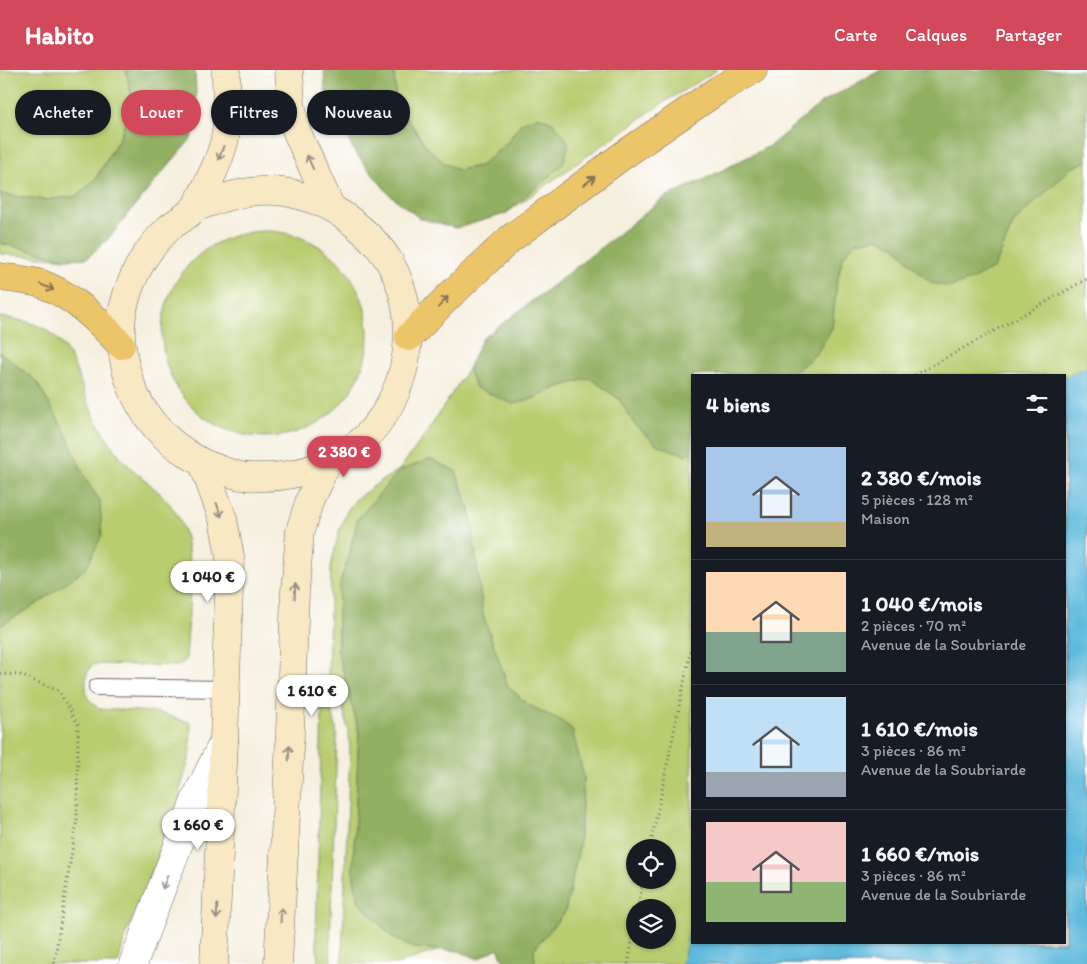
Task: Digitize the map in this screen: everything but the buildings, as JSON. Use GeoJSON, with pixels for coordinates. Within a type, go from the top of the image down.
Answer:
{"type":"FeatureCollection","features":[{"type":"Feature","properties":{"kind":"highway"},"geometry":{"type":"LineString","coordinates":[[409,337],[446,298],[510,239],[622,156],[718,90],[753,70]]}},
{"type":"Feature","properties":{"kind":"highway"},"geometry":{"type":"LineString","coordinates":[[0,277],[41,284],[60,292],[95,318],[121,345]]}},
{"type":"Feature","properties":{"kind":"street"},"geometry":{"type":"LineString","coordinates":[[195,208],[223,146],[226,131],[226,70]]}},
{"type":"Feature","properties":{"kind":"street"},"geometry":{"type":"LineString","coordinates":[[289,70],[291,104],[296,130],[330,206]]}},
{"type":"Feature","properties":{"kind":"street"},"geometry":{"type":"LineString","coordinates":[[262,190],[297,194],[330,206],[363,229],[388,260],[404,297],[409,337],[403,376],[386,412],[359,442],[326,464],[286,476],[243,476],[203,464],[172,444],[146,416],[129,382],[121,345],[123,312],[131,281],[146,252],[168,228],[195,208],[227,196],[262,190]]}},
{"type":"Feature","properties":{"kind":"street"},"geometry":{"type":"LineString","coordinates":[[203,464],[222,519],[230,556],[214,964]]}},
{"type":"Feature","properties":{"kind":"street"},"geometry":{"type":"LineString","coordinates":[[278,964],[289,760],[295,592],[300,530],[310,498],[326,464]]}},
{"type":"Feature","properties":{"kind":"street"},"geometry":{"type":"LineString","coordinates":[[133,964],[196,798],[224,740]]}},
{"type":"Feature","properties":{"kind":"lane"},"geometry":{"type":"LineString","coordinates":[[97,686],[226,688]]}},
{"type":"Feature","properties":{"kind":"path"},"geometry":{"type":"LineString","coordinates":[[917,374],[1087,279]]}},
{"type":"Feature","properties":{"kind":"path"},"geometry":{"type":"LineString","coordinates":[[652,839],[691,649]]}},
{"type":"Feature","properties":{"kind":"path"},"geometry":{"type":"LineString","coordinates":[[0,674],[20,675],[59,690],[78,725],[77,819],[54,964]]}},
{"type":"Feature","properties":{"kind":"path"},"geometry":{"type":"LineString","coordinates":[[628,964],[631,949]]}},
{"type":"Feature","properties":{"kind":"green space"},"geometry":{"type":"Polygon","coordinates":[[[0,70],[126,70],[130,90],[121,90],[121,133],[96,178],[77,196],[45,200],[0,194],[0,70]]]}},
{"type":"Feature","properties":{"kind":"green space"},"geometry":{"type":"Polygon","coordinates":[[[126,70],[195,70],[196,90],[130,90],[126,70]]]}},
{"type":"Feature","properties":{"kind":"green space"},"geometry":{"type":"Polygon","coordinates":[[[324,70],[394,70],[395,90],[326,90],[324,70]]]}},
{"type":"Feature","properties":{"kind":"green space"},"geometry":{"type":"Polygon","coordinates":[[[394,70],[717,70],[658,106],[505,214],[563,164],[521,123],[507,143],[480,166],[458,170],[444,163],[427,147],[410,122],[410,90],[395,90],[394,70]]]}},
{"type":"Feature","properties":{"kind":"green space"},"geometry":{"type":"Polygon","coordinates":[[[881,70],[1087,70],[1087,161],[1071,168],[1014,222],[994,268],[971,280],[950,287],[931,283],[895,246],[877,238],[856,242],[843,257],[837,281],[832,328],[817,353],[797,370],[789,374],[691,374],[691,452],[687,455],[657,445],[635,425],[619,399],[590,378],[558,387],[532,399],[513,404],[476,388],[468,369],[482,339],[665,197],[771,145],[821,103],[881,70]]]}},
{"type":"Feature","properties":{"kind":"green space"},"geometry":{"type":"Polygon","coordinates":[[[539,116],[554,123],[569,143],[563,164],[505,214],[456,228],[419,218],[389,194],[356,154],[346,135],[410,135],[410,123],[427,147],[444,163],[458,170],[480,166],[507,143],[521,123],[539,116]]]}},
{"type":"Feature","properties":{"kind":"green space"},"geometry":{"type":"Polygon","coordinates":[[[121,134],[192,135],[191,139],[110,237],[87,258],[66,259],[0,243],[0,194],[45,200],[77,196],[96,179],[121,134]]]}},
{"type":"Feature","properties":{"kind":"green space"},"geometry":{"type":"Polygon","coordinates":[[[1087,161],[1087,964],[535,964],[534,949],[565,912],[579,847],[584,777],[558,719],[528,705],[508,686],[483,615],[470,510],[456,471],[378,496],[357,520],[350,553],[340,583],[338,612],[338,652],[359,732],[353,871],[358,901],[413,948],[440,950],[401,962],[401,964],[343,964],[350,749],[342,703],[328,675],[331,566],[339,531],[347,511],[356,499],[399,470],[425,435],[468,369],[476,388],[532,399],[558,387],[590,378],[619,399],[635,425],[687,454],[691,452],[691,944],[1066,944],[1066,374],[789,374],[797,370],[832,328],[837,281],[843,257],[856,242],[877,238],[895,246],[914,267],[950,286],[971,280],[994,268],[1014,222],[1071,168],[1087,161]]]}},
{"type":"Feature","properties":{"kind":"green space"},"geometry":{"type":"Polygon","coordinates":[[[255,231],[275,231],[305,238],[331,254],[345,268],[361,294],[368,324],[368,344],[361,374],[345,400],[331,414],[305,430],[275,437],[255,437],[225,430],[199,414],[185,400],[169,374],[162,344],[162,324],[169,294],[185,268],[199,254],[225,238],[255,231]]]}},
{"type":"Feature","properties":{"kind":"green space"},"geometry":{"type":"Polygon","coordinates":[[[0,243],[66,259],[0,254],[0,243]]]}},
{"type":"Feature","properties":{"kind":"green space"},"geometry":{"type":"Polygon","coordinates":[[[0,317],[28,322],[41,327],[53,335],[60,343],[71,359],[85,396],[105,435],[124,461],[170,504],[183,528],[187,542],[190,593],[186,660],[178,666],[94,664],[90,667],[86,679],[87,697],[99,709],[156,712],[191,723],[190,756],[179,794],[182,797],[125,936],[118,964],[0,964],[0,424],[36,381],[0,352],[0,317]]]}},
{"type":"Feature","properties":{"kind":"green space"},"geometry":{"type":"Polygon","coordinates":[[[0,352],[36,381],[64,429],[86,480],[100,501],[102,535],[86,568],[40,602],[0,626],[0,352]]]}},
{"type":"Feature","properties":{"kind":"green space"},"geometry":{"type":"Polygon","coordinates":[[[430,459],[456,471],[470,511],[483,615],[508,686],[528,705],[558,719],[572,729],[584,777],[579,847],[565,912],[534,949],[535,964],[505,964],[498,948],[478,959],[459,951],[413,948],[393,938],[358,901],[353,871],[359,732],[338,652],[340,583],[350,553],[357,520],[399,471],[430,459]]]}},
{"type":"Feature","properties":{"kind":"green space"},"geometry":{"type":"Polygon","coordinates":[[[324,702],[332,713],[337,738],[331,964],[318,964],[316,937],[322,706],[324,702]]]}},
{"type":"Feature","properties":{"kind":"water"},"geometry":{"type":"Polygon","coordinates":[[[1087,367],[1087,964],[682,964],[691,924],[691,944],[1066,944],[1066,377],[1087,367]]]}}]}
